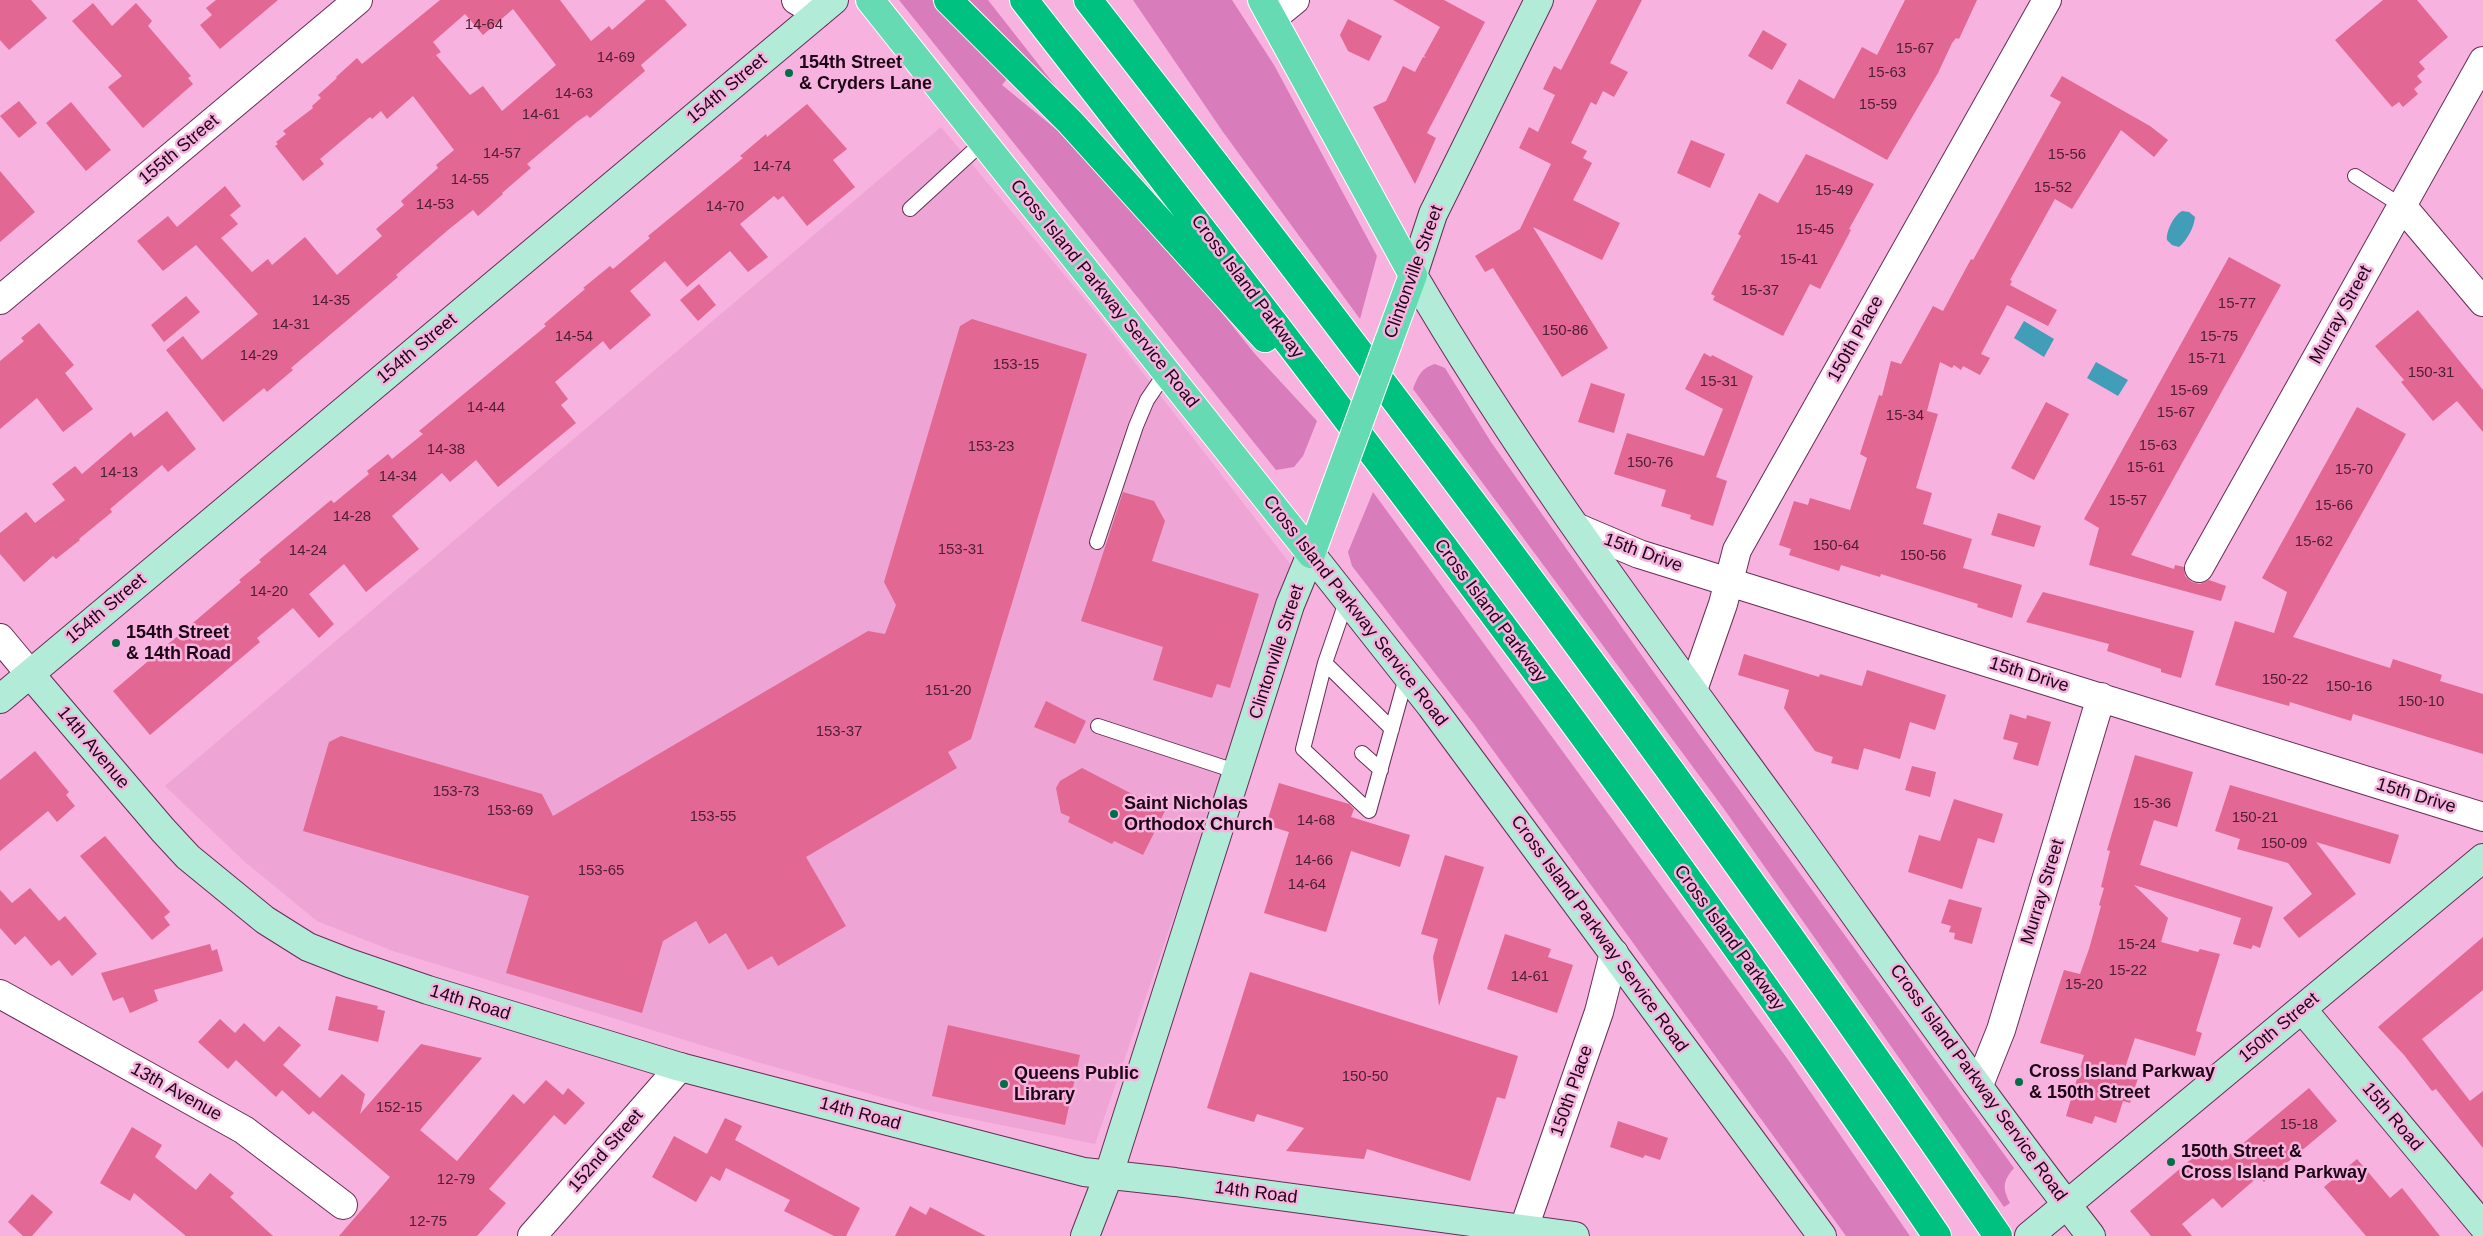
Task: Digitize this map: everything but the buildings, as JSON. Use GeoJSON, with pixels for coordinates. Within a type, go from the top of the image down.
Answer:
{"type":"FeatureCollection","features":[{"type":"Feature","properties":{"kind":"highway"},"geometry":{"type":"LineString","coordinates":[[948,0],[1077,129],[1394,481]]}},
{"type":"Feature","properties":{"kind":"highway","name":"Cross Island Parkway"},"geometry":{"type":"LineString","coordinates":[[1024,0],[1394,481],[1595,753],[1756,974],[1937,1236]]}},
{"type":"Feature","properties":{"kind":"highway"},"geometry":{"type":"LineString","coordinates":[[1088,0],[1369,366],[1588,660],[1847,1018],[1998,1236]]}},
{"type":"Feature","properties":{"kind":"highway"},"geometry":{"type":"LineString","coordinates":[[1950,1165],[2003,1236]]}},
{"type":"Feature","properties":{"kind":"main road","name":"Cross Island Parkway Service Road"},"geometry":{"type":"LineString","coordinates":[[870,0],[1311,554]]}},
{"type":"Feature","properties":{"kind":"main road","name":"Cross Island Parkway Service Road"},"geometry":{"type":"LineString","coordinates":[[1266,6],[1413,275]]}},
{"type":"Feature","properties":{"kind":"main road","name":"Clintonville Street"},"geometry":{"type":"LineString","coordinates":[[1311,554],[1413,275]]}},
{"type":"Feature","properties":{"kind":"street","name":"155th Street"},"geometry":{"type":"LineString","coordinates":[[0,300],[358,0]]}},
{"type":"Feature","properties":{"kind":"street"},"geometry":{"type":"LineString","coordinates":[[1266,6],[1295,0]]}},
{"type":"Feature","properties":{"kind":"street","name":"Clintonville Street"},"geometry":{"type":"LineString","coordinates":[[1413,275],[1433,214],[1539,0]]}},
{"type":"Feature","properties":{"kind":"street","name":"150th Place"},"geometry":{"type":"LineString","coordinates":[[1693,690],[1729,582],[1737,550],[2046,0]]}},
{"type":"Feature","properties":{"kind":"street","name":"154th Street"},"geometry":{"type":"LineString","coordinates":[[0,699],[816,4]]}},
{"type":"Feature","properties":{"kind":"street","name":"Murray Street"},"geometry":{"type":"LineString","coordinates":[[2199,568],[2483,61]]}},
{"type":"Feature","properties":{"kind":"street"},"geometry":{"type":"LineString","coordinates":[[2402,206],[2483,302]]}},
{"type":"Feature","properties":{"kind":"street","name":"Cross Island Parkway Service Road"},"geometry":{"type":"LineString","coordinates":[[1413,275],[1481,386],[1578,528],[1979,1085],[2092,1236]]}},
{"type":"Feature","properties":{"kind":"street","name":"15th Drive"},"geometry":{"type":"LineString","coordinates":[[1578,528],[1638,554],[2483,817]]}},
{"type":"Feature","properties":{"kind":"street","name":"Clintonville Street"},"geometry":{"type":"LineString","coordinates":[[1085,1236],[1109,1174],[1290,605],[1311,554]]}},
{"type":"Feature","properties":{"kind":"street","name":"Cross Island Parkway Service Road"},"geometry":{"type":"LineString","coordinates":[[1311,554],[1407,674],[1822,1236]]}},
{"type":"Feature","properties":{"kind":"street","name":"14th Avenue"},"geometry":{"type":"LineString","coordinates":[[0,638],[162,830],[188,857]]}},
{"type":"Feature","properties":{"kind":"street","name":"Murray Street"},"geometry":{"type":"LineString","coordinates":[[1979,1085],[2001,1030],[2101,698]]}},
{"type":"Feature","properties":{"kind":"street","name":"14th Road"},"geometry":{"type":"LineString","coordinates":[[188,857],[264,920],[308,946],[428,990],[680,1067],[1084,1172],[1575,1236]]}},
{"type":"Feature","properties":{"kind":"street","name":"150th Street"},"geometry":{"type":"LineString","coordinates":[[2033,1233],[2483,858]]}},
{"type":"Feature","properties":{"kind":"street","name":"150th Place"},"geometry":{"type":"LineString","coordinates":[[1524,1228],[1599,1012],[1614,953]]}},
{"type":"Feature","properties":{"kind":"street","name":"13th Avenue"},"geometry":{"type":"LineString","coordinates":[[0,994],[244,1130],[343,1205]]}},
{"type":"Feature","properties":{"kind":"street","name":"15th Road"},"geometry":{"type":"LineString","coordinates":[[2302,1009],[2483,1226]]}},
{"type":"Feature","properties":{"kind":"street","name":"152nd Street"},"geometry":{"type":"LineString","coordinates":[[532,1236],[680,1067]]}},
{"type":"Feature","properties":{"kind":"lane"},"geometry":{"type":"LineString","coordinates":[[910,209],[983,142]]}},
{"type":"Feature","properties":{"kind":"lane"},"geometry":{"type":"LineString","coordinates":[[2355,176],[2402,206]]}},
{"type":"Feature","properties":{"kind":"lane"},"geometry":{"type":"LineString","coordinates":[[1097,542],[1136,426],[1147,400],[1166,372]]}},
{"type":"Feature","properties":{"kind":"lane"},"geometry":{"type":"LineString","coordinates":[[1347,599],[1325,663],[1318,711],[1303,750],[1369,811],[1407,674]]}},
{"type":"Feature","properties":{"kind":"lane"},"geometry":{"type":"LineString","coordinates":[[1325,663],[1392,729]]}},
{"type":"Feature","properties":{"kind":"lane"},"geometry":{"type":"LineString","coordinates":[[1098,726],[1238,772]]}},
{"type":"Feature","properties":{"kind":"lane"},"geometry":{"type":"LineString","coordinates":[[1362,753],[1380,770]]}},
{"type":"Feature","properties":{"kind":"shaded area"},"geometry":{"type":"Polygon","coordinates":[[[899,0],[932,0],[1011,74],[1002,85],[1057,130],[1184,266],[1255,354],[1317,421],[1303,456],[1294,467],[1276,470],[899,0]]]}},
{"type":"Feature","properties":{"kind":"shaded area"},"geometry":{"type":"Polygon","coordinates":[[[963,0],[988,0],[1075,111],[963,0]]]}},
{"type":"Feature","properties":{"kind":"shaded area"},"geometry":{"type":"Polygon","coordinates":[[[1133,0],[1232,0],[1274,65],[1377,256],[1360,319],[1223,132],[1133,0]]]}},
{"type":"Feature","properties":{"kind":"shaded area"},"geometry":{"type":"Polygon","coordinates":[[[941,127],[1106,325],[1294,569],[1095,1144],[927,1110],[757,1062],[393,951],[317,921],[245,862],[165,786],[941,127]]]}},
{"type":"Feature","properties":{"kind":"shaded area"},"geometry":{"type":"Polygon","coordinates":[[[1435,364],[1445,368],[1491,442],[1652,670],[2014,1168],[2005,1185],[2010,1203],[2004,1207],[1724,809],[1413,389],[1421,373],[1426,368],[1435,364]]]}},
{"type":"Feature","properties":{"kind":"shaded area"},"geometry":{"type":"Polygon","coordinates":[[[1373,492],[1789,1061],[1910,1236],[1846,1236],[1474,724],[1352,566],[1348,552],[1373,492]]]}},
{"type":"Feature","properties":{"kind":"water"},"geometry":{"type":"Polygon","coordinates":[[[2182,211],[2189,212],[2195,217],[2190,234],[2179,247],[2172,245],[2167,240],[2167,236],[2173,220],[2182,211]]]}},
{"type":"Feature","properties":{"kind":"water"},"geometry":{"type":"Polygon","coordinates":[[[2024,321],[2054,339],[2044,357],[2014,338],[2024,321]]]}},
{"type":"Feature","properties":{"kind":"water"},"geometry":{"type":"Polygon","coordinates":[[[2096,362],[2128,380],[2118,396],[2087,378],[2096,362]]]}},
{"type":"Feature","properties":{"kind":"place","name":"154th Street & Cryders Lane"},"geometry":{"type":"Point","coordinates":[789,73]}},
{"type":"Feature","properties":{"kind":"place","name":"154th Street & 14th Road"},"geometry":{"type":"Point","coordinates":[116,643]}},
{"type":"Feature","properties":{"kind":"place","name":"Saint Nicholas Orthodox Church"},"geometry":{"type":"Point","coordinates":[1114,814]}},
{"type":"Feature","properties":{"kind":"place","name":"Cross Island Parkway & 150th Street"},"geometry":{"type":"Point","coordinates":[2019,1082]}},
{"type":"Feature","properties":{"kind":"place","name":"Queens Public Library"},"geometry":{"type":"Point","coordinates":[1004,1084]}},
{"type":"Feature","properties":{"kind":"place","name":"150th Street & Cross Island Parkway"},"geometry":{"type":"Point","coordinates":[2171,1162]}}]}
